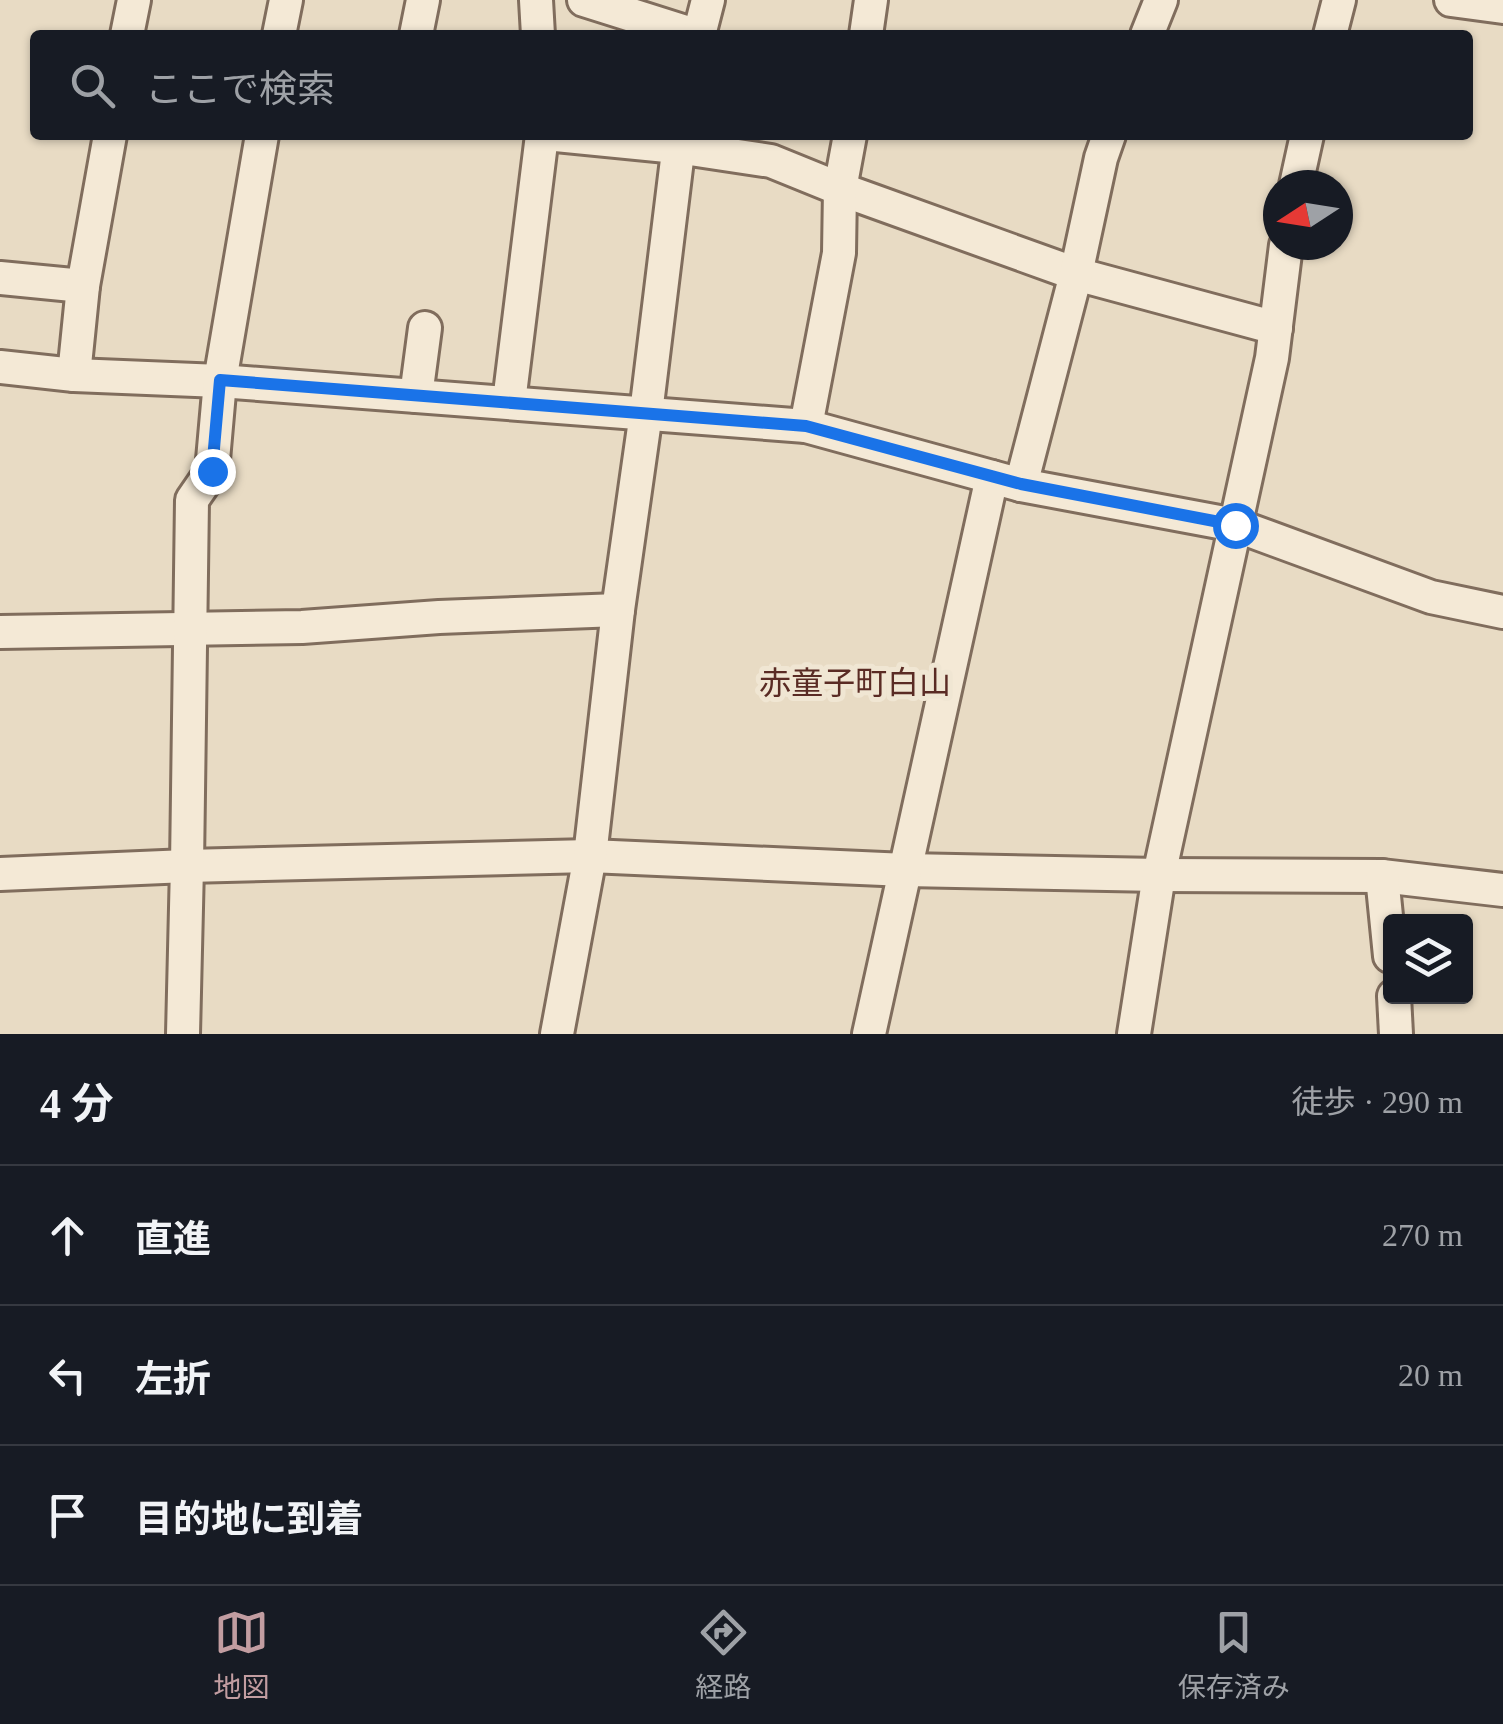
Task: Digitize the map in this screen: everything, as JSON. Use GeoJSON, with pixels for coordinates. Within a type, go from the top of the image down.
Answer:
{"type":"FeatureCollection","features":[{"type":"Feature","properties":{"kind":"street"},"geometry":{"type":"LineString","coordinates":[[129,30],[134,0]]}},
{"type":"Feature","properties":{"kind":"street"},"geometry":{"type":"LineString","coordinates":[[281,30],[286,0]]}},
{"type":"Feature","properties":{"kind":"street"},"geometry":{"type":"LineString","coordinates":[[417,30],[423,0]]}},
{"type":"Feature","properties":{"kind":"street"},"geometry":{"type":"LineString","coordinates":[[536,0],[538,30]]}},
{"type":"Feature","properties":{"kind":"street"},"geometry":{"type":"LineString","coordinates":[[584,0],[682,30]]}},
{"type":"Feature","properties":{"kind":"street"},"geometry":{"type":"LineString","coordinates":[[699,30],[708,0]]}},
{"type":"Feature","properties":{"kind":"street"},"geometry":{"type":"LineString","coordinates":[[867,30],[871,0]]}},
{"type":"Feature","properties":{"kind":"street"},"geometry":{"type":"LineString","coordinates":[[1150,30],[1162,0]]}},
{"type":"Feature","properties":{"kind":"street"},"geometry":{"type":"LineString","coordinates":[[1331,30],[1338,0]]}},
{"type":"Feature","properties":{"kind":"street"},"geometry":{"type":"LineString","coordinates":[[1451,0],[1503,7]]}},
{"type":"Feature","properties":{"kind":"street"},"geometry":{"type":"LineString","coordinates":[[74,375],[83,286],[109,140]]}},
{"type":"Feature","properties":{"kind":"street"},"geometry":{"type":"LineString","coordinates":[[183,1034],[192,500],[212,471],[220,380],[261,140]]}},
{"type":"Feature","properties":{"kind":"street"},"geometry":{"type":"LineString","coordinates":[[510,402],[541,140]]}},
{"type":"Feature","properties":{"kind":"street"},"geometry":{"type":"LineString","coordinates":[[806,426],[839,253],[840,189],[849,140]]}},
{"type":"Feature","properties":{"kind":"street"},"geometry":{"type":"LineString","coordinates":[[869,1034],[906,870],[1007,481],[1076,274],[1108,140]]}},
{"type":"Feature","properties":{"kind":"street"},"geometry":{"type":"LineString","coordinates":[[1299,170],[1306,140]]}},
{"type":"Feature","properties":{"kind":"street"},"geometry":{"type":"LineString","coordinates":[[557,1034],[590,856],[678,141],[771,162],[1076,274],[1276,328]]}},
{"type":"Feature","properties":{"kind":"street"},"geometry":{"type":"LineString","coordinates":[[1134,1034],[1159,875],[1272,358],[1284,260]]}},
{"type":"Feature","properties":{"kind":"street"},"geometry":{"type":"LineString","coordinates":[[0,278],[83,286]]}},
{"type":"Feature","properties":{"kind":"street"},"geometry":{"type":"LineString","coordinates":[[416,396],[425,328]]}},
{"type":"Feature","properties":{"kind":"street"},"geometry":{"type":"LineString","coordinates":[[0,367],[74,375],[220,380],[806,426],[1007,481],[1235,525],[1431,597],[1503,612]]}},
{"type":"Feature","properties":{"kind":"street"},"geometry":{"type":"LineString","coordinates":[[0,632],[302,628],[439,617],[618,610]]}},
{"type":"Feature","properties":{"kind":"street"},"geometry":{"type":"LineString","coordinates":[[0,874],[590,856],[906,870],[1382,876],[1503,890]]}},
{"type":"Feature","properties":{"kind":"street"},"geometry":{"type":"LineString","coordinates":[[1382,876],[1386,914]]}},
{"type":"Feature","properties":{"kind":"street"},"geometry":{"type":"LineString","coordinates":[[1394,1004],[1396,1034]]}},
{"type":"Feature","properties":{"kind":"district","name":"赤童子町白山"},"geometry":{"type":"Point","coordinates":[855,683]}},
{"type":"Feature","properties":{"kind":"route"},"geometry":{"type":"LineString","coordinates":[[212,471],[220,380],[806,426],[1021,484],[1235,525]]}}]}
